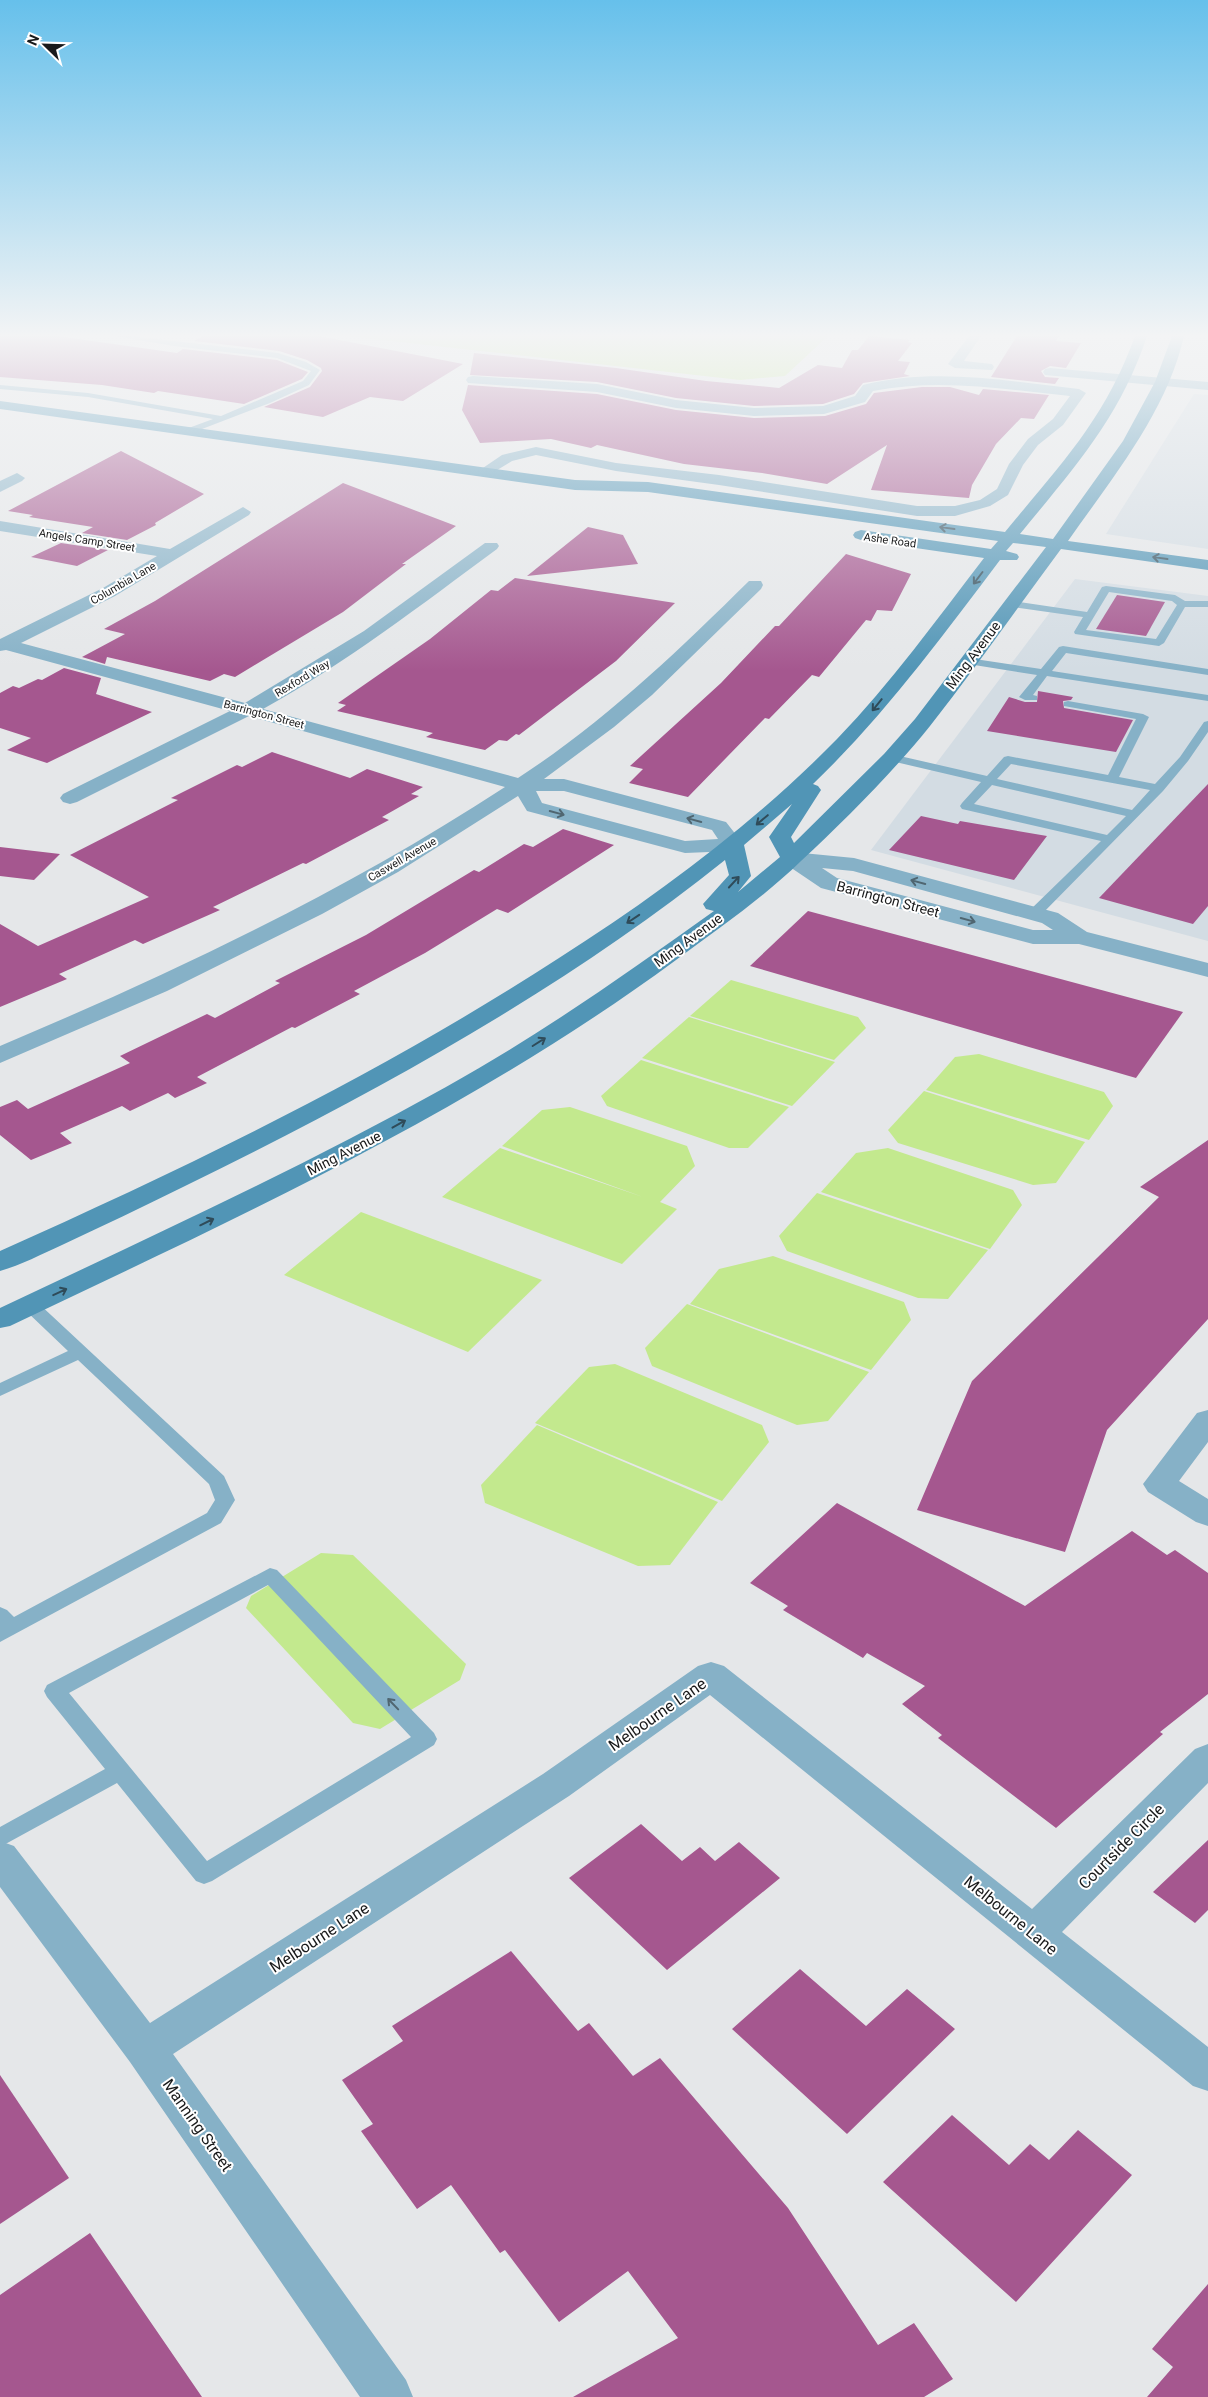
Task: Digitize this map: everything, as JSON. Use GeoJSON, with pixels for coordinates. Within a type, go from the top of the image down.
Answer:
{"type":"FeatureCollection","features":[{"type":"Feature","properties":{"kind":"main road","name":"Ashe Road"},"geometry":{"type":"LineString","coordinates":[[310,448],[575,484],[648,487],[1009,537],[1055,556]]}},
{"type":"Feature","properties":{"kind":"main road"},"geometry":{"type":"LineString","coordinates":[[0,1262],[136,1200],[276,1131],[377,1077],[493,1011],[565,966],[659,901],[733,845],[778,806],[836,751],[868,716],[1009,537],[1056,483],[1082,448]]}},
{"type":"Feature","properties":{"kind":"main road","name":"Ming Avenue"},"geometry":{"type":"LineString","coordinates":[[0,1319],[31,1306],[339,1156],[457,1092],[563,1027],[639,976],[729,910],[792,858],[891,758],[922,723],[1012,604],[1055,556],[1126,448]]}},
{"type":"Feature","properties":{"kind":"main road","name":"Ashe Road"},"geometry":{"type":"LineString","coordinates":[[575,484],[632,503]]}},
{"type":"Feature","properties":{"kind":"main road","name":"Ashe Road"},"geometry":{"type":"LineString","coordinates":[[849,534],[996,555],[1055,556],[1208,564]]}},
{"type":"Feature","properties":{"kind":"main road"},"geometry":{"type":"LineString","coordinates":[[792,858],[780,837],[836,751]]}},
{"type":"Feature","properties":{"kind":"main road"},"geometry":{"type":"LineString","coordinates":[[665,956],[740,876],[733,845]]}},
{"type":"Feature","properties":{"kind":"street"},"geometry":{"type":"LineString","coordinates":[[484,472],[507,458],[536,451],[616,468],[719,480],[851,502],[917,511],[956,511],[985,503],[1003,492],[1016,464],[1028,448]]}},
{"type":"Feature","properties":{"kind":"street"},"geometry":{"type":"LineString","coordinates":[[0,487],[17,478]]}},
{"type":"Feature","properties":{"kind":"street","name":"Columbia Lane"},"geometry":{"type":"LineString","coordinates":[[2,645],[109,592],[243,512]]}},
{"type":"Feature","properties":{"kind":"street","name":"Angels Camp Street"},"geometry":{"type":"LineString","coordinates":[[0,526],[173,554]]}},
{"type":"Feature","properties":{"kind":"street","name":"Rexford Way"},"geometry":{"type":"LineString","coordinates":[[70,798],[175,748],[247,710],[328,663],[491,546]]}},
{"type":"Feature","properties":{"kind":"street","name":"Caswell Avenue"},"geometry":{"type":"LineString","coordinates":[[0,1054],[186,972],[297,917],[452,830],[522,784],[607,722],[659,678],[755,585]]}},
{"type":"Feature","properties":{"kind":"street","name":"Barrington Street"},"geometry":{"type":"LineString","coordinates":[[2,645],[522,784],[564,785],[719,826],[733,845]]}},
{"type":"Feature","properties":{"kind":"street"},"geometry":{"type":"LineString","coordinates":[[522,784],[534,807],[686,847],[733,845]]}},
{"type":"Feature","properties":{"kind":"street","name":"Barrington Street"},"geometry":{"type":"LineString","coordinates":[[792,858],[854,865],[1050,918],[1079,936]]}},
{"type":"Feature","properties":{"kind":"street","name":"Barrington Street"},"geometry":{"type":"LineString","coordinates":[[792,858],[829,884],[1033,937],[1079,936],[1206,968]]}},
{"type":"Feature","properties":{"kind":"street"},"geometry":{"type":"LineString","coordinates":[[1208,1420],[1159,1484],[1208,1514]]}},
{"type":"Feature","properties":{"kind":"street","name":"Melbourne Lane"},"geometry":{"type":"LineString","coordinates":[[145,2049],[556,1785],[711,1676],[1208,2072]]}},
{"type":"Feature","properties":{"kind":"street","name":"Courtside Circle"},"geometry":{"type":"LineString","coordinates":[[1034,1933],[1208,1759]]}},
{"type":"Feature","properties":{"kind":"street","name":"Manning Street"},"geometry":{"type":"LineString","coordinates":[[0,1857],[145,2049],[389,2397]]}},
{"type":"Feature","properties":{"kind":"lane"},"geometry":{"type":"LineString","coordinates":[[1106,589],[1175,598],[1176,607],[1160,644],[1079,632],[1106,589]]}},
{"type":"Feature","properties":{"kind":"lane"},"geometry":{"type":"LineString","coordinates":[[1100,598],[1114,600]]}},
{"type":"Feature","properties":{"kind":"lane"},"geometry":{"type":"LineString","coordinates":[[1012,604],[1101,621]]}},
{"type":"Feature","properties":{"kind":"lane"},"geometry":{"type":"LineString","coordinates":[[1176,607],[1208,604]]}},
{"type":"Feature","properties":{"kind":"lane"},"geometry":{"type":"LineString","coordinates":[[1150,628],[1166,631]]}},
{"type":"Feature","properties":{"kind":"lane"},"geometry":{"type":"LineString","coordinates":[[1033,698],[1025,697],[1063,649],[1208,672]]}},
{"type":"Feature","properties":{"kind":"lane"},"geometry":{"type":"LineString","coordinates":[[968,661],[1208,698]]}},
{"type":"Feature","properties":{"kind":"lane"},"geometry":{"type":"LineString","coordinates":[[1068,704],[1143,717],[1112,779]]}},
{"type":"Feature","properties":{"kind":"lane"},"geometry":{"type":"LineString","coordinates":[[1034,914],[1159,788],[1184,759],[1208,724]]}},
{"type":"Feature","properties":{"kind":"lane"},"geometry":{"type":"LineString","coordinates":[[891,758],[1135,814]]}},
{"type":"Feature","properties":{"kind":"lane"},"geometry":{"type":"LineString","coordinates":[[1109,840],[966,806],[1008,760],[1159,788]]}},
{"type":"Feature","properties":{"kind":"lane"},"geometry":{"type":"LineString","coordinates":[[4,1626],[214,1518],[225,1500],[217,1481],[31,1306]]}},
{"type":"Feature","properties":{"kind":"lane"},"geometry":{"type":"LineString","coordinates":[[0,1390],[80,1352]]}},
{"type":"Feature","properties":{"kind":"lane"},"geometry":{"type":"LineString","coordinates":[[270,1575],[426,1739],[204,1874],[55,1691],[270,1575]]}},
{"type":"Feature","properties":{"kind":"lane"},"geometry":{"type":"LineString","coordinates":[[0,1838],[120,1771]]}},
{"type":"Feature","properties":{"kind":"shaded area"},"geometry":{"type":"Polygon","coordinates":[[[1160,448],[1208,448],[1208,549],[1106,534],[1160,448]]]}},
{"type":"Feature","properties":{"kind":"shaded area"},"geometry":{"type":"Polygon","coordinates":[[[1075,579],[1208,596],[1208,941],[871,850],[1075,579]]]}},
{"type":"Feature","properties":{"kind":"green space"},"geometry":{"type":"Polygon","coordinates":[[[731,980],[858,1017],[866,1028],[834,1060],[690,1016],[731,980]]]}},
{"type":"Feature","properties":{"kind":"green space"},"geometry":{"type":"Polygon","coordinates":[[[689,1017],[835,1062],[792,1106],[642,1058],[689,1017]]]}},
{"type":"Feature","properties":{"kind":"green space"},"geometry":{"type":"Polygon","coordinates":[[[979,1054],[1104,1092],[1113,1106],[1089,1140],[926,1090],[955,1057],[979,1054]]]}},
{"type":"Feature","properties":{"kind":"green space"},"geometry":{"type":"Polygon","coordinates":[[[641,1060],[789,1107],[748,1148],[729,1148],[607,1106],[601,1096],[641,1060]]]}},
{"type":"Feature","properties":{"kind":"green space"},"geometry":{"type":"Polygon","coordinates":[[[924,1091],[1085,1142],[1056,1183],[1033,1185],[898,1143],[888,1130],[924,1091]]]}},
{"type":"Feature","properties":{"kind":"green space"},"geometry":{"type":"Polygon","coordinates":[[[570,1107],[687,1146],[695,1166],[660,1202],[677,1209],[622,1264],[442,1197],[500,1148],[643,1197],[502,1146],[542,1110],[570,1107]]]}},
{"type":"Feature","properties":{"kind":"green space"},"geometry":{"type":"Polygon","coordinates":[[[888,1148],[1013,1190],[1022,1205],[990,1249],[821,1192],[856,1153],[888,1148]]]}},
{"type":"Feature","properties":{"kind":"green space"},"geometry":{"type":"Polygon","coordinates":[[[817,1193],[988,1250],[948,1299],[918,1298],[787,1251],[779,1236],[817,1193]]]}},
{"type":"Feature","properties":{"kind":"green space"},"geometry":{"type":"Polygon","coordinates":[[[361,1212],[542,1280],[468,1352],[284,1275],[361,1212]]]}},
{"type":"Feature","properties":{"kind":"green space"},"geometry":{"type":"Polygon","coordinates":[[[773,1256],[904,1302],[911,1320],[871,1370],[690,1304],[719,1269],[773,1256]]]}},
{"type":"Feature","properties":{"kind":"green space"},"geometry":{"type":"Polygon","coordinates":[[[687,1304],[869,1372],[828,1421],[797,1425],[652,1366],[645,1348],[687,1304]]]}},
{"type":"Feature","properties":{"kind":"green space"},"geometry":{"type":"Polygon","coordinates":[[[615,1364],[762,1425],[769,1442],[722,1501],[535,1423],[589,1367],[615,1364]]]}},
{"type":"Feature","properties":{"kind":"green space"},"geometry":{"type":"Polygon","coordinates":[[[537,1425],[718,1502],[670,1565],[638,1566],[485,1503],[481,1485],[537,1425]]]}},
{"type":"Feature","properties":{"kind":"green space"},"geometry":{"type":"Polygon","coordinates":[[[321,1553],[353,1555],[466,1664],[460,1680],[380,1729],[353,1723],[246,1608],[251,1596],[321,1553]]]}},
{"type":"Feature","properties":{"kind":"building"},"geometry":{"type":"Polygon","coordinates":[[[610,448],[883,448],[827,484],[762,473],[684,464],[610,448]]]}},
{"type":"Feature","properties":{"kind":"building"},"geometry":{"type":"Polygon","coordinates":[[[886,448],[994,448],[972,485],[969,498],[871,490],[886,448]]]}},
{"type":"Feature","properties":{"kind":"building"},"geometry":{"type":"Polygon","coordinates":[[[121,451],[204,494],[155,523],[156,525],[127,540],[82,533],[93,527],[29,517],[33,515],[8,511],[121,451]]]}},
{"type":"Feature","properties":{"kind":"building"},"geometry":{"type":"Polygon","coordinates":[[[343,483],[456,526],[402,564],[406,564],[343,612],[235,677],[224,674],[210,681],[107,657],[105,664],[82,657],[125,634],[104,629],[155,601],[343,483]]]}},
{"type":"Feature","properties":{"kind":"building"},"geometry":{"type":"Polygon","coordinates":[[[588,527],[623,535],[638,564],[527,576],[588,527]]]}},
{"type":"Feature","properties":{"kind":"building"},"geometry":{"type":"Polygon","coordinates":[[[61,543],[108,550],[77,566],[31,557],[61,543]]]}},
{"type":"Feature","properties":{"kind":"building"},"geometry":{"type":"Polygon","coordinates":[[[846,554],[911,574],[892,611],[877,610],[871,621],[866,620],[819,677],[812,675],[769,719],[765,718],[688,797],[629,783],[643,769],[630,766],[721,683],[775,626],[779,626],[846,554]]]}},
{"type":"Feature","properties":{"kind":"building"},"geometry":{"type":"Polygon","coordinates":[[[515,578],[675,603],[616,661],[519,735],[516,734],[507,741],[499,740],[485,750],[426,737],[433,733],[337,711],[346,705],[338,703],[430,639],[491,590],[498,591],[515,578]]]}},
{"type":"Feature","properties":{"kind":"building"},"geometry":{"type":"Polygon","coordinates":[[[1117,595],[1165,602],[1146,636],[1096,629],[1117,595]]]}},
{"type":"Feature","properties":{"kind":"building"},"geometry":{"type":"Polygon","coordinates":[[[64,668],[101,678],[96,694],[152,712],[47,763],[7,750],[31,738],[0,728],[0,693],[13,686],[19,688],[38,679],[42,680],[64,668]]]}},
{"type":"Feature","properties":{"kind":"building"},"geometry":{"type":"Polygon","coordinates":[[[1038,691],[1073,697],[1071,700],[1063,701],[1064,708],[1133,720],[1116,752],[987,731],[1009,697],[1025,702],[1037,702],[1038,691]]]}},
{"type":"Feature","properties":{"kind":"building"},"geometry":{"type":"Polygon","coordinates":[[[272,752],[350,778],[367,769],[423,787],[411,794],[419,796],[382,817],[389,820],[306,864],[303,863],[213,907],[220,910],[143,944],[135,940],[59,974],[67,979],[0,1007],[0,924],[38,946],[149,897],[70,855],[178,800],[171,798],[237,765],[242,767],[272,752]]]}},
{"type":"Feature","properties":{"kind":"building"},"geometry":{"type":"Polygon","coordinates":[[[1208,784],[1208,906],[1193,924],[1099,898],[1208,784]]]}},
{"type":"Feature","properties":{"kind":"building"},"geometry":{"type":"Polygon","coordinates":[[[921,816],[958,824],[960,821],[1047,836],[1014,880],[889,850],[921,816]]]}},
{"type":"Feature","properties":{"kind":"building"},"geometry":{"type":"Polygon","coordinates":[[[563,829],[614,845],[508,913],[497,909],[425,953],[354,991],[360,994],[197,1077],[207,1083],[175,1098],[168,1093],[130,1111],[122,1106],[60,1133],[72,1143],[31,1160],[0,1135],[0,1107],[17,1100],[28,1109],[130,1063],[120,1056],[207,1014],[215,1018],[280,983],[275,981],[366,935],[474,870],[479,872],[524,844],[533,847],[563,829]]]}},
{"type":"Feature","properties":{"kind":"building"},"geometry":{"type":"Polygon","coordinates":[[[0,847],[60,854],[34,880],[0,876],[0,847]]]}},
{"type":"Feature","properties":{"kind":"building"},"geometry":{"type":"Polygon","coordinates":[[[808,911],[1183,1012],[1136,1078],[750,966],[808,911]]]}},
{"type":"Feature","properties":{"kind":"building"},"geometry":{"type":"Polygon","coordinates":[[[1208,1140],[1208,1319],[1107,1430],[1065,1552],[917,1510],[972,1381],[1159,1197],[1140,1187],[1208,1140]]]}},
{"type":"Feature","properties":{"kind":"building"},"geometry":{"type":"Polygon","coordinates":[[[837,1503],[1025,1606],[1132,1531],[1167,1555],[1175,1550],[1208,1573],[1208,1694],[1160,1732],[1163,1734],[1056,1828],[938,1738],[942,1735],[902,1704],[925,1686],[867,1653],[863,1658],[783,1610],[788,1606],[750,1583],[837,1503]]]}},
{"type":"Feature","properties":{"kind":"building"},"geometry":{"type":"Polygon","coordinates":[[[641,1824],[682,1861],[700,1847],[715,1861],[739,1842],[780,1878],[667,1970],[569,1878],[641,1824]]]}},
{"type":"Feature","properties":{"kind":"building"},"geometry":{"type":"Polygon","coordinates":[[[1208,1840],[1208,1910],[1195,1923],[1153,1892],[1208,1840]]]}},
{"type":"Feature","properties":{"kind":"building"},"geometry":{"type":"Polygon","coordinates":[[[511,1951],[578,2031],[589,2023],[633,2076],[660,2058],[788,2208],[878,2345],[914,2323],[953,2379],[924,2397],[573,2397],[678,2338],[628,2271],[559,2322],[505,2250],[500,2253],[451,2185],[417,2209],[361,2131],[373,2124],[342,2080],[403,2041],[392,2026],[511,1951]]]}},
{"type":"Feature","properties":{"kind":"building"},"geometry":{"type":"Polygon","coordinates":[[[800,1969],[866,2026],[907,1989],[955,2029],[847,2134],[732,2029],[800,1969]]]}},
{"type":"Feature","properties":{"kind":"building"},"geometry":{"type":"Polygon","coordinates":[[[0,2075],[69,2178],[0,2224],[0,2075]]]}},
{"type":"Feature","properties":{"kind":"building"},"geometry":{"type":"Polygon","coordinates":[[[952,2115],[1009,2165],[1030,2144],[1049,2160],[1078,2130],[1132,2175],[1016,2302],[883,2182],[952,2115]]]}},
{"type":"Feature","properties":{"kind":"building"},"geometry":{"type":"Polygon","coordinates":[[[90,2233],[202,2397],[0,2397],[0,2295],[90,2233]]]}},
{"type":"Feature","properties":{"kind":"building"},"geometry":{"type":"Polygon","coordinates":[[[1208,2284],[1208,2397],[1147,2397],[1173,2367],[1152,2349],[1208,2284]]]}}]}
